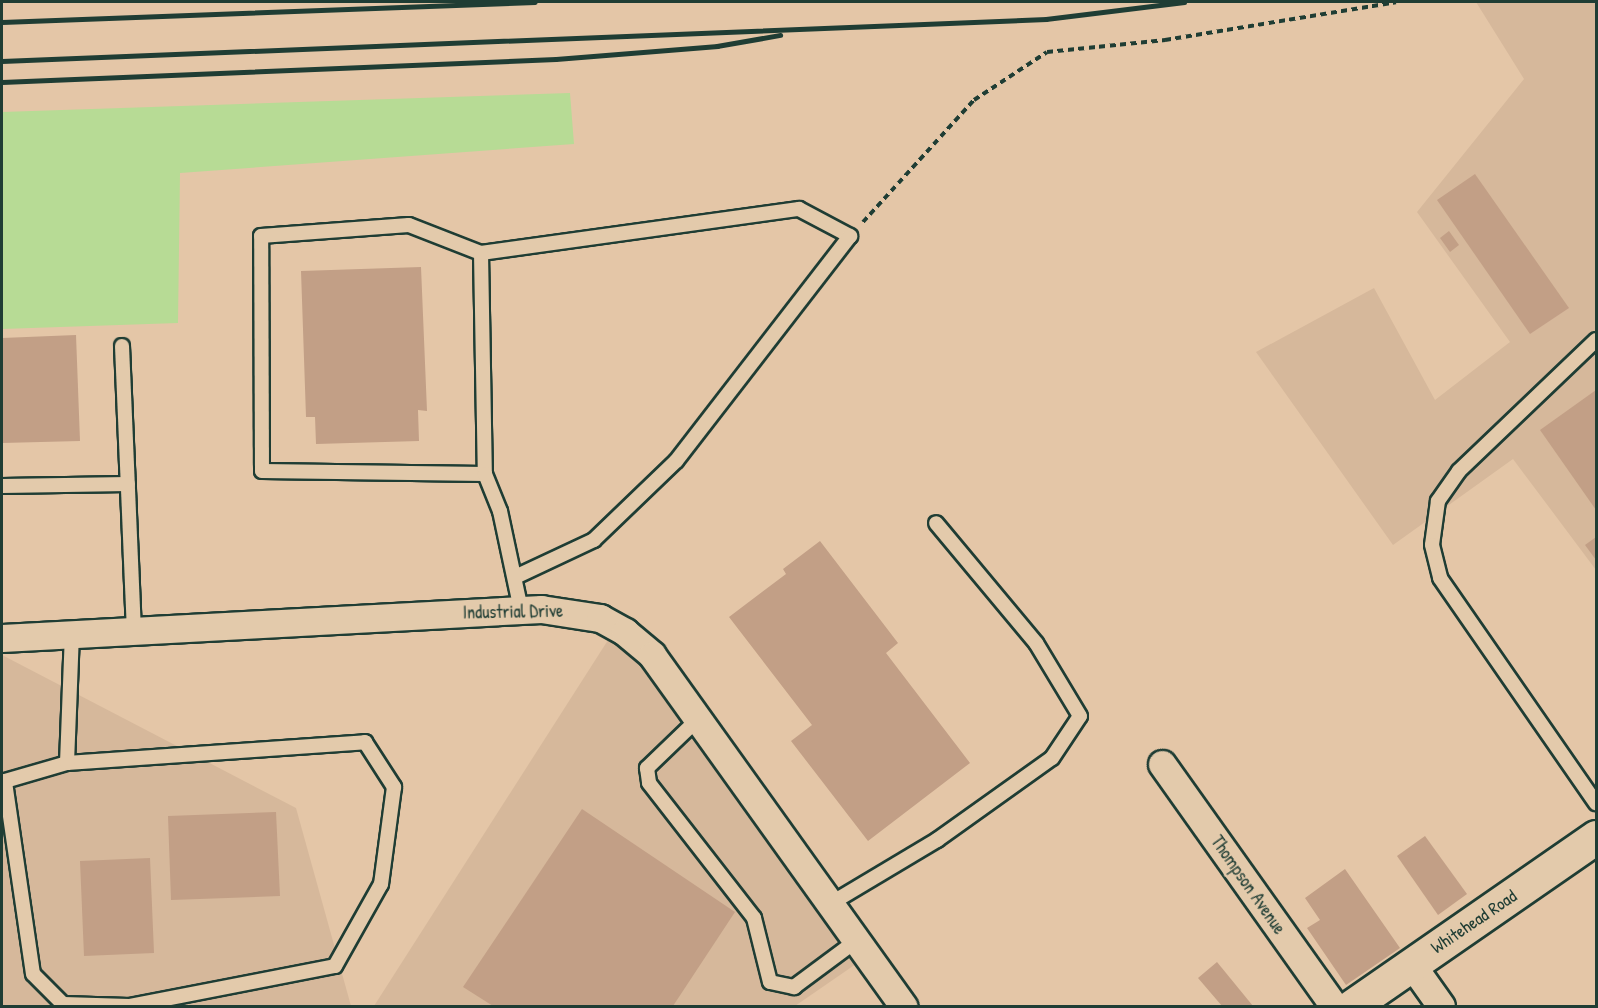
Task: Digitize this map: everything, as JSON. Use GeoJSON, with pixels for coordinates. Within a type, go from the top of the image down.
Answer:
{"type":"FeatureCollection","features":[{"type":"Feature","properties":{"kind":"street","name":"Industrial Drive"},"geometry":{"type":"LineString","coordinates":[[2,638],[521,610],[572,611],[626,632],[652,655],[903,1006]]}},
{"type":"Feature","properties":{"kind":"street","name":"Thompson Avenue"},"geometry":{"type":"LineString","coordinates":[[1162,764],[1334,1006]]}},
{"type":"Feature","properties":{"kind":"street","name":"Whitehead Road"},"geometry":{"type":"LineString","coordinates":[[1352,1006],[1596,837]]}},
{"type":"Feature","properties":{"kind":"street"},"geometry":{"type":"LineString","coordinates":[[1412,965],[1441,1006]]}},
{"type":"Feature","properties":{"kind":"lane"},"geometry":{"type":"LineString","coordinates":[[485,474],[262,471],[261,236],[409,225],[481,253],[799,209],[850,236],[676,461],[594,540],[517,576]]}},
{"type":"Feature","properties":{"kind":"lane"},"geometry":{"type":"LineString","coordinates":[[481,253],[485,474],[517,576],[521,610]]}},
{"type":"Feature","properties":{"kind":"lane"},"geometry":{"type":"LineString","coordinates":[[1596,340],[1459,471],[1438,501],[1432,545],[1440,578],[1596,803]]}},
{"type":"Feature","properties":{"kind":"lane"},"geometry":{"type":"LineString","coordinates":[[122,346],[134,632]]}},
{"type":"Feature","properties":{"kind":"lane"},"geometry":{"type":"LineString","coordinates":[[2,486],[128,484]]}},
{"type":"Feature","properties":{"kind":"lane"},"geometry":{"type":"LineString","coordinates":[[830,904],[937,840],[1043,765],[1080,716],[1036,643],[936,523]]}},
{"type":"Feature","properties":{"kind":"lane"},"geometry":{"type":"LineString","coordinates":[[67,763],[72,635]]}},
{"type":"Feature","properties":{"kind":"lane"},"geometry":{"type":"LineString","coordinates":[[698,719],[646,768],[649,783],[754,918],[770,982],[794,987],[856,941]]}},
{"type":"Feature","properties":{"kind":"lane"},"geometry":{"type":"LineString","coordinates":[[365,742],[394,787],[381,884],[335,966],[129,1006],[63,1004],[33,974],[5,781],[67,763],[365,742]]}},
{"type":"Feature","properties":{"kind":"path"},"geometry":{"type":"LineString","coordinates":[[850,236],[974,100],[1047,52],[1165,40],[1396,2]]}},
{"type":"Feature","properties":{"kind":"shaded area"},"geometry":{"type":"Polygon","coordinates":[[[1476,2],[1596,2],[1596,570],[1513,459],[1393,545],[1256,352],[1374,288],[1435,400],[1510,342],[1417,212],[1524,79],[1476,2]]]}},
{"type":"Feature","properties":{"kind":"shaded area"},"geometry":{"type":"Polygon","coordinates":[[[610,637],[644,654],[869,955],[795,1006],[374,1006],[610,637]]]}},
{"type":"Feature","properties":{"kind":"shaded area"},"geometry":{"type":"Polygon","coordinates":[[[2,655],[296,808],[351,1006],[2,1006],[2,655]]]}},
{"type":"Feature","properties":{"kind":"green space"},"geometry":{"type":"Polygon","coordinates":[[[570,93],[574,144],[180,173],[178,323],[2,329],[2,112],[570,93]]]}},
{"type":"Feature","properties":{"kind":"building"},"geometry":{"type":"Polygon","coordinates":[[[1475,174],[1569,308],[1530,334],[1437,200],[1475,174]]]}},
{"type":"Feature","properties":{"kind":"building"},"geometry":{"type":"Polygon","coordinates":[[[1449,231],[1459,245],[1450,252],[1440,238],[1449,231]]]}},
{"type":"Feature","properties":{"kind":"building"},"geometry":{"type":"Polygon","coordinates":[[[421,267],[427,411],[418,410],[419,441],[316,444],[315,417],[306,417],[301,271],[421,267]]]}},
{"type":"Feature","properties":{"kind":"building"},"geometry":{"type":"Polygon","coordinates":[[[76,335],[80,441],[2,443],[2,338],[76,335]]]}},
{"type":"Feature","properties":{"kind":"building"},"geometry":{"type":"Polygon","coordinates":[[[1596,390],[1596,510],[1540,430],[1596,390]]]}},
{"type":"Feature","properties":{"kind":"building"},"geometry":{"type":"Polygon","coordinates":[[[1596,537],[1596,560],[1585,545],[1596,537]]]}},
{"type":"Feature","properties":{"kind":"building"},"geometry":{"type":"Polygon","coordinates":[[[820,541],[898,643],[886,653],[970,763],[868,841],[791,741],[812,725],[729,617],[786,574],[783,569],[820,541]]]}},
{"type":"Feature","properties":{"kind":"building"},"geometry":{"type":"Polygon","coordinates":[[[582,809],[735,912],[673,1006],[493,1006],[463,987],[582,809]]]}},
{"type":"Feature","properties":{"kind":"building"},"geometry":{"type":"Polygon","coordinates":[[[276,812],[280,896],[171,900],[168,816],[276,812]]]}},
{"type":"Feature","properties":{"kind":"building"},"geometry":{"type":"Polygon","coordinates":[[[1425,836],[1467,894],[1438,915],[1397,856],[1425,836]]]}},
{"type":"Feature","properties":{"kind":"building"},"geometry":{"type":"Polygon","coordinates":[[[150,858],[154,953],[84,956],[80,861],[150,858]]]}},
{"type":"Feature","properties":{"kind":"building"},"geometry":{"type":"Polygon","coordinates":[[[1345,869],[1400,948],[1346,985],[1307,928],[1320,920],[1305,898],[1345,869]]]}},
{"type":"Feature","properties":{"kind":"building"},"geometry":{"type":"Polygon","coordinates":[[[1217,962],[1253,1006],[1222,1006],[1198,978],[1217,962]]]}},
{"type":"Feature","properties":{"kind":"railway"},"geometry":{"type":"LineString","coordinates":[[2,22],[535,2]]}},
{"type":"Feature","properties":{"kind":"railway"},"geometry":{"type":"LineString","coordinates":[[2,61],[1046,19],[1184,2]]}},
{"type":"Feature","properties":{"kind":"railway"},"geometry":{"type":"LineString","coordinates":[[2,82],[556,59],[717,46],[780,35]]}}]}
